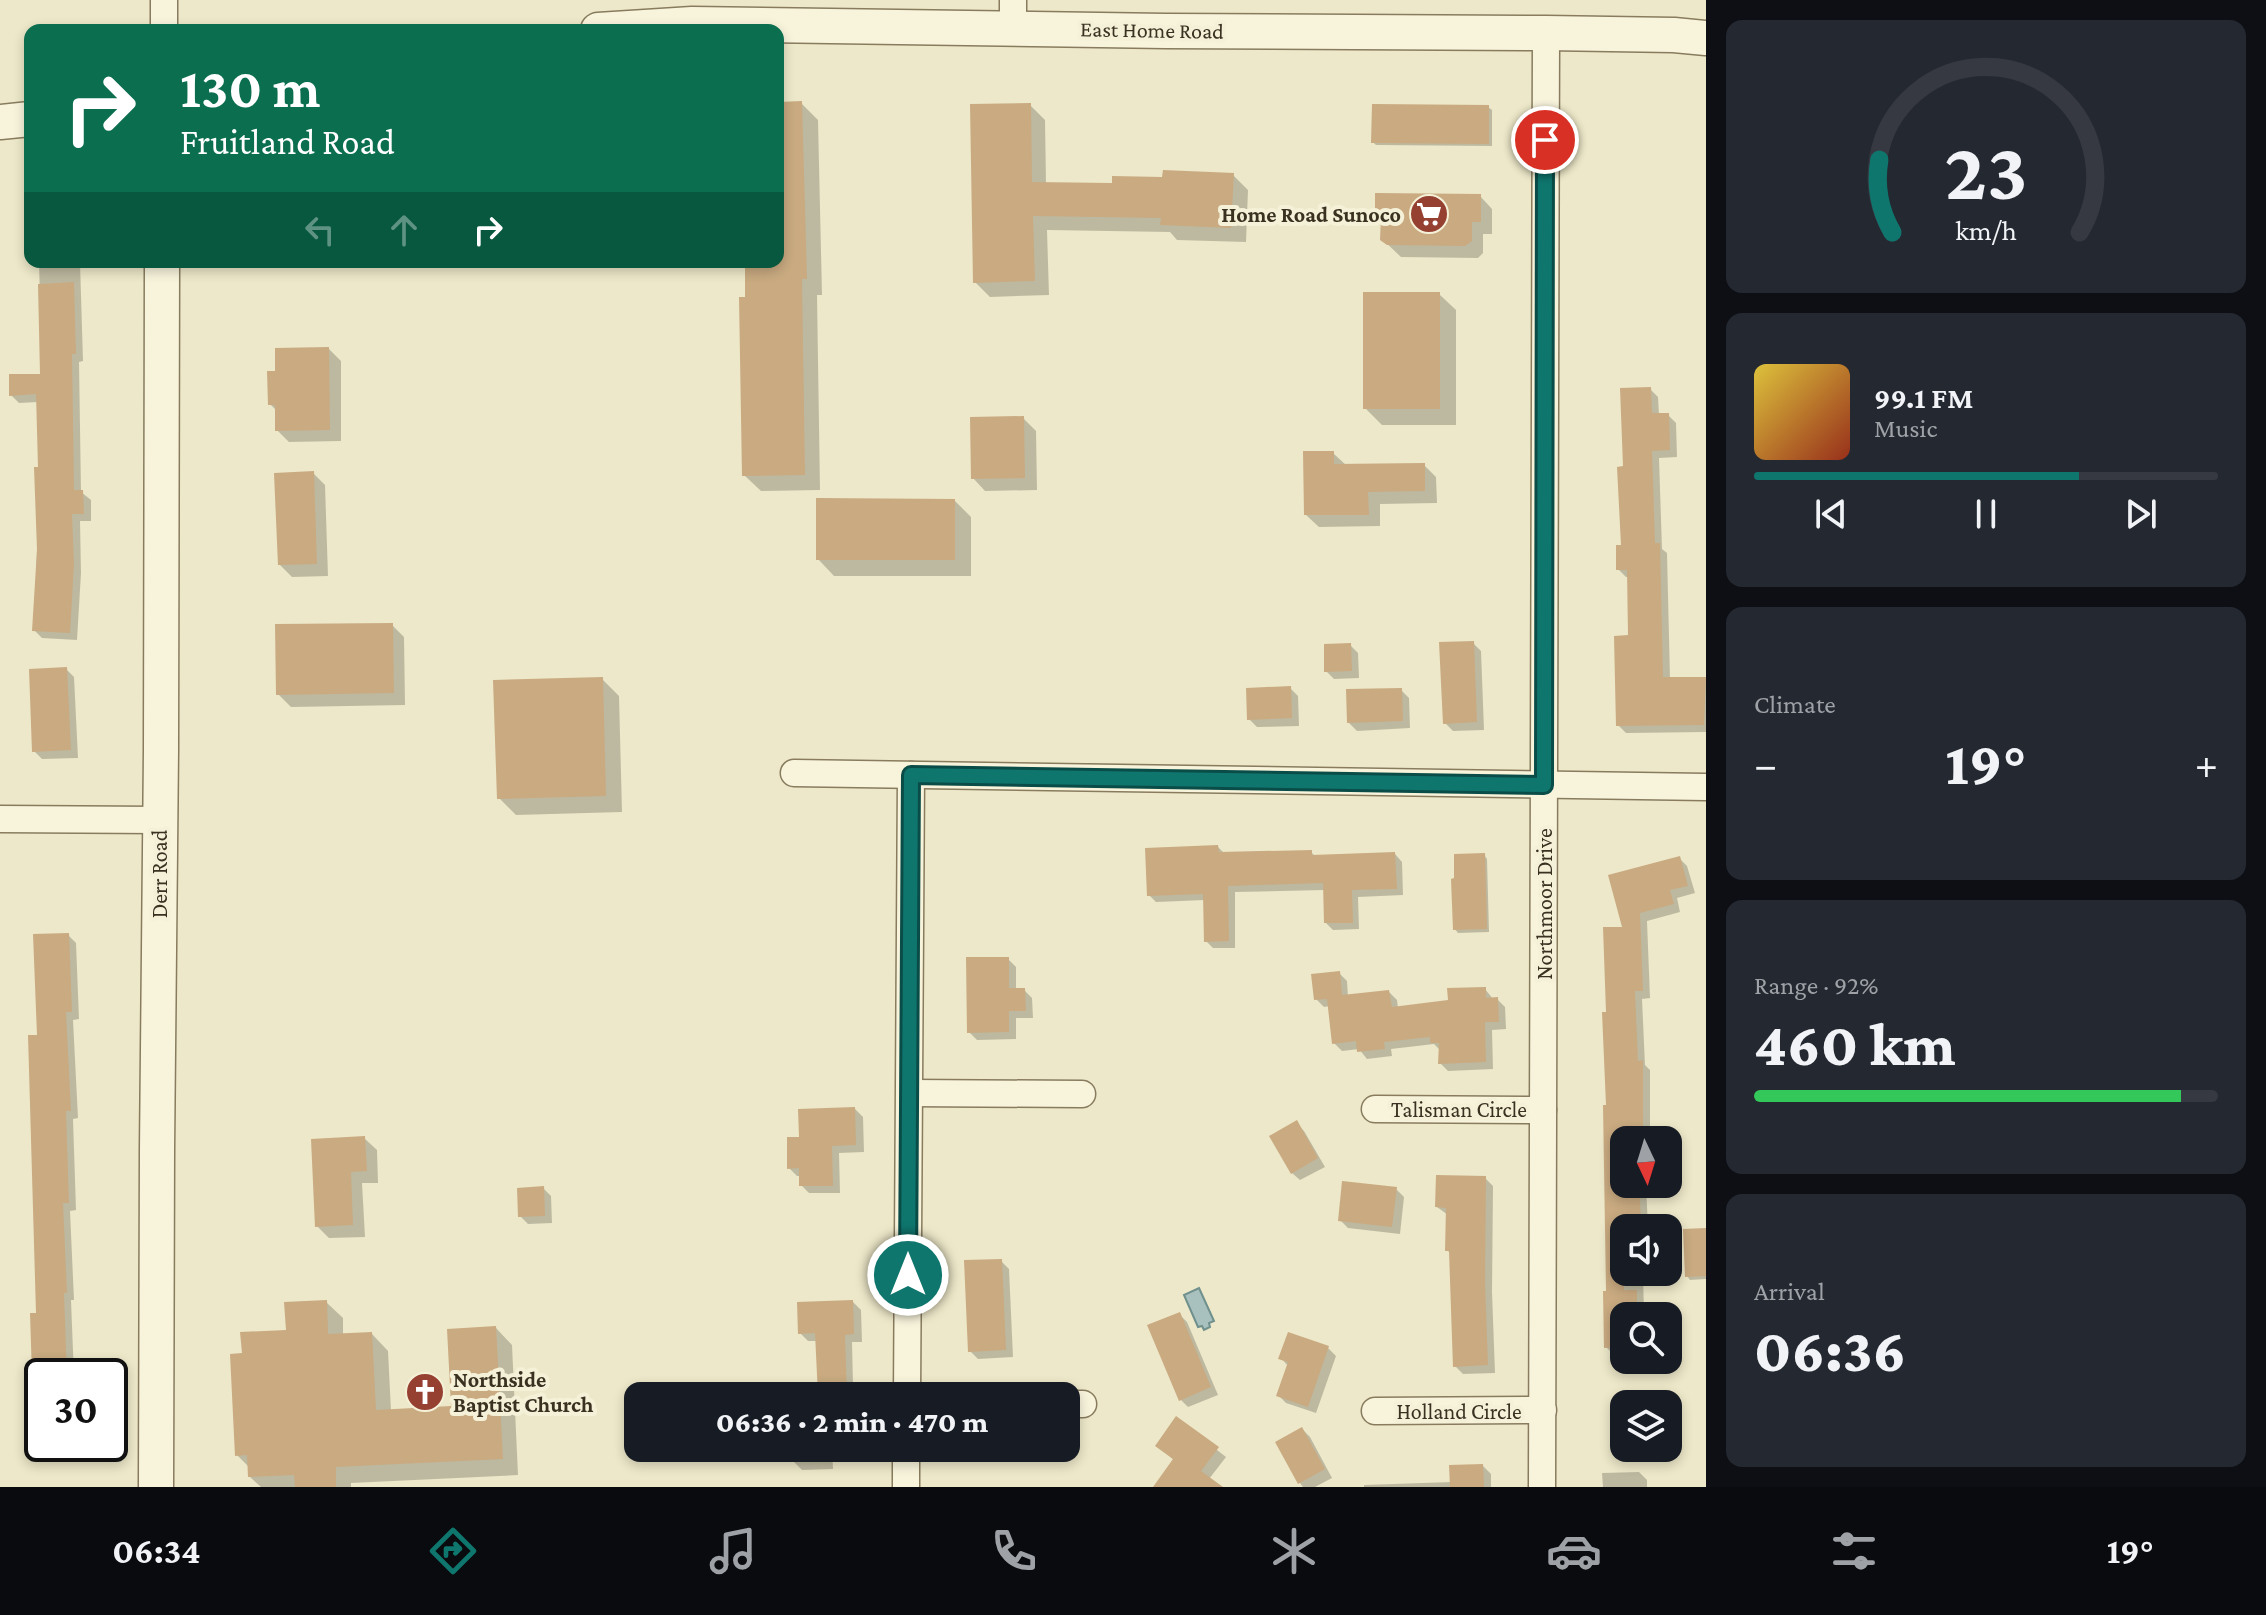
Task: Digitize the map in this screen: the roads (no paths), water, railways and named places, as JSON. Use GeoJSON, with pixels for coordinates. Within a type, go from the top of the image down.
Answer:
{"type":"FeatureCollection","features":[{"type":"Feature","properties":{"kind":"street"},"geometry":{"type":"LineString","coordinates":[[164,0],[164,24]]}},
{"type":"Feature","properties":{"kind":"street","name":"East Home Road"},"geometry":{"type":"LineString","coordinates":[[692,24],[1013,14],[1166,31],[1546,33],[1706,38]]}},
{"type":"Feature","properties":{"kind":"street","name":"Northmoor Drive"},"geometry":{"type":"LineString","coordinates":[[1542,1487],[1546,33]]}},
{"type":"Feature","properties":{"kind":"street"},"geometry":{"type":"LineString","coordinates":[[0,122],[24,120]]}},
{"type":"Feature","properties":{"kind":"street","name":"Derr Road"},"geometry":{"type":"LineString","coordinates":[[156,1487],[162,268]]}},
{"type":"Feature","properties":{"kind":"street"},"geometry":{"type":"LineString","coordinates":[[794,773],[1706,787]]}},
{"type":"Feature","properties":{"kind":"street"},"geometry":{"type":"LineString","coordinates":[[907,1382],[911,775]]}},
{"type":"Feature","properties":{"kind":"street"},"geometry":{"type":"LineString","coordinates":[[0,819],[159,820]]}},
{"type":"Feature","properties":{"kind":"street"},"geometry":{"type":"LineString","coordinates":[[910,1093],[1082,1094]]}},
{"type":"Feature","properties":{"kind":"street","name":"Talisman Circle"},"geometry":{"type":"LineString","coordinates":[[1375,1109],[1543,1110]]}},
{"type":"Feature","properties":{"kind":"street","name":"Holland Circle"},"geometry":{"type":"LineString","coordinates":[[1375,1411],[1543,1410]]}},
{"type":"Feature","properties":{"kind":"street"},"geometry":{"type":"LineString","coordinates":[[906,1462],[906,1487]]}},
{"type":"Feature","properties":{"kind":"water"},"geometry":{"type":"Polygon","coordinates":[[[1199,1288],[1214,1321],[1204,1330],[1202,1326],[1198,1327],[1184,1295],[1199,1288]]]}},
{"type":"Feature","properties":{"kind":"place","name":"Home Road Sunoco"},"geometry":{"type":"Point","coordinates":[1429,214]}},
{"type":"Feature","properties":{"kind":"place","name":"Northside Baptist Church"},"geometry":{"type":"Point","coordinates":[425,1392]}}]}
